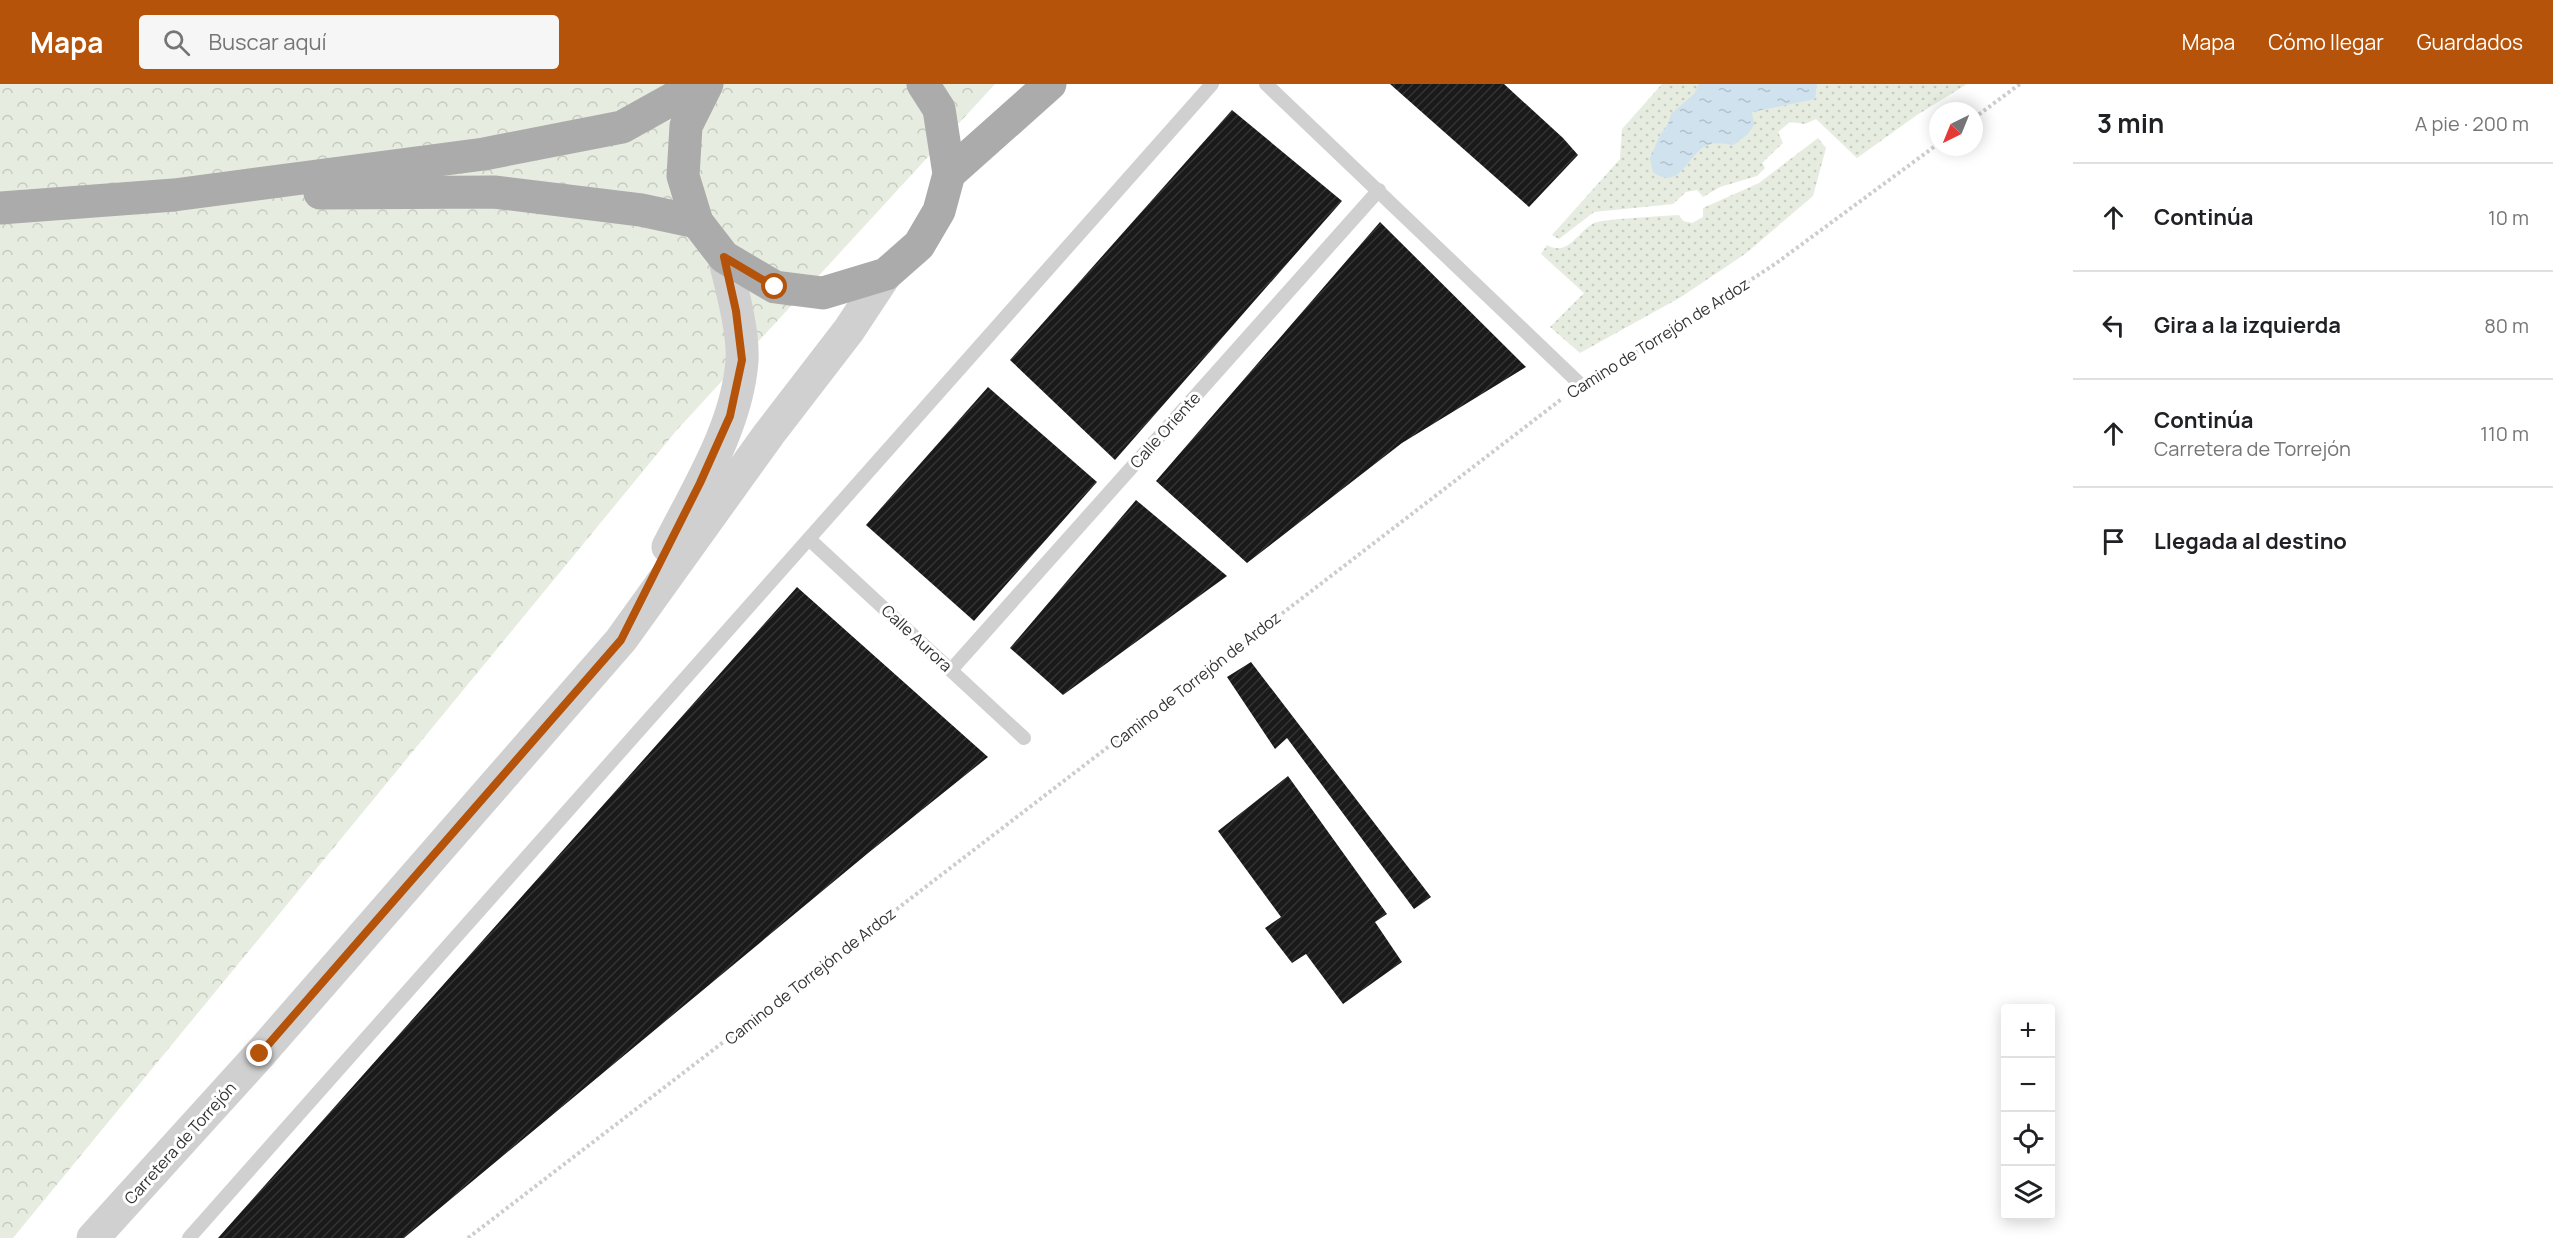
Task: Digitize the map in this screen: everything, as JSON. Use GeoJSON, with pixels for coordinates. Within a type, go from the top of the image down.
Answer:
{"type":"FeatureCollection","features":[{"type":"Feature","properties":{"kind":"main road"},"geometry":{"type":"LineString","coordinates":[[0,208],[174,195],[484,154],[622,127],[699,84]]}},
{"type":"Feature","properties":{"kind":"main road"},"geometry":{"type":"LineString","coordinates":[[707,84],[686,126],[683,176],[697,222],[724,257],[775,287],[823,293],[886,274],[919,245],[939,212],[949,174],[939,109],[923,84]]}},
{"type":"Feature","properties":{"kind":"main road"},"geometry":{"type":"LineString","coordinates":[[949,174],[1050,84]]}},
{"type":"Feature","properties":{"kind":"main road"},"geometry":{"type":"LineString","coordinates":[[174,195],[494,192],[641,210],[697,222]]}},
{"type":"Feature","properties":{"kind":"street"},"geometry":{"type":"LineString","coordinates":[[621,640],[700,483],[730,416],[742,360],[736,311],[724,257]]}},
{"type":"Feature","properties":{"kind":"street"},"geometry":{"type":"LineString","coordinates":[[621,640],[768,434],[849,330],[886,274]]}},
{"type":"Feature","properties":{"kind":"street","name":"Carretera de Torrejón"},"geometry":{"type":"LineString","coordinates":[[93,1238],[260,1054],[621,640]]}},
{"type":"Feature","properties":{"kind":"lane"},"geometry":{"type":"LineString","coordinates":[[974,154],[1062,84]]}},
{"type":"Feature","properties":{"kind":"lane"},"geometry":{"type":"LineString","coordinates":[[189,1238],[1212,84]]}},
{"type":"Feature","properties":{"kind":"lane"},"geometry":{"type":"LineString","coordinates":[[1266,84],[1580,384]]}},
{"type":"Feature","properties":{"kind":"lane","name":"Calle Oriente"},"geometry":{"type":"LineString","coordinates":[[951,670],[1379,190]]}},
{"type":"Feature","properties":{"kind":"lane","name":"Calle Aurora"},"geometry":{"type":"LineString","coordinates":[[809,539],[1024,738]]}},
{"type":"Feature","properties":{"kind":"path"},"geometry":{"type":"LineString","coordinates":[[1983,111],[2020,84]]}},
{"type":"Feature","properties":{"kind":"path","name":"Camino de Torrejón de Ardoz"},"geometry":{"type":"LineString","coordinates":[[468,1238],[1580,384],[1676,329],[1775,264],[1929,151]]}},
{"type":"Feature","properties":{"kind":"green space"},"geometry":{"type":"Polygon","coordinates":[[[0,84],[995,84],[676,431],[13,1238],[0,1238],[0,84]]]}},
{"type":"Feature","properties":{"kind":"green space"},"geometry":{"type":"Polygon","coordinates":[[[1662,84],[1967,84],[1938,102],[1929,102],[1929,108],[1857,158],[1816,119],[1805,124],[1790,122],[1778,132],[1783,143],[1762,163],[1765,168],[1757,176],[1720,187],[1703,197],[1697,190],[1686,192],[1673,204],[1594,212],[1559,239],[1552,235],[1620,159],[1622,129],[1662,84]]]}},
{"type":"Feature","properties":{"kind":"green space"},"geometry":{"type":"Polygon","coordinates":[[[1818,138],[1826,148],[1813,196],[1745,254],[1681,297],[1580,353],[1550,327],[1584,293],[1541,254],[1547,245],[1555,248],[1567,246],[1588,227],[1599,222],[1679,215],[1683,221],[1692,223],[1703,217],[1703,208],[1759,183],[1818,138]]]}},
{"type":"Feature","properties":{"kind":"water"},"geometry":{"type":"Polygon","coordinates":[[[1699,84],[1817,84],[1815,99],[1752,112],[1754,125],[1747,135],[1733,145],[1720,143],[1708,145],[1695,154],[1675,176],[1661,177],[1653,172],[1650,158],[1671,114],[1694,94],[1699,84]]]}},
{"type":"Feature","properties":{"kind":"building"},"geometry":{"type":"Polygon","coordinates":[[[1390,84],[1504,84],[1563,138],[1578,155],[1529,207],[1390,84]]]}},
{"type":"Feature","properties":{"kind":"building"},"geometry":{"type":"Polygon","coordinates":[[[1232,110],[1342,201],[1115,460],[1010,360],[1232,110]]]}},
{"type":"Feature","properties":{"kind":"building"},"geometry":{"type":"Polygon","coordinates":[[[1380,222],[1526,367],[1402,443],[1247,563],[1156,481],[1380,222]]]}},
{"type":"Feature","properties":{"kind":"building"},"geometry":{"type":"Polygon","coordinates":[[[988,387],[1097,482],[974,621],[866,525],[988,387]]]}},
{"type":"Feature","properties":{"kind":"building"},"geometry":{"type":"Polygon","coordinates":[[[1136,500],[1227,576],[1063,695],[1010,648],[1136,500]]]}},
{"type":"Feature","properties":{"kind":"building"},"geometry":{"type":"Polygon","coordinates":[[[797,587],[988,757],[867,854],[404,1238],[218,1238],[797,587]]]}},
{"type":"Feature","properties":{"kind":"building"},"geometry":{"type":"Polygon","coordinates":[[[1251,662],[1431,897],[1414,909],[1287,738],[1275,749],[1227,677],[1251,662]]]}},
{"type":"Feature","properties":{"kind":"building"},"geometry":{"type":"Polygon","coordinates":[[[1288,776],[1387,914],[1375,922],[1402,962],[1343,1004],[1306,954],[1292,963],[1265,928],[1281,917],[1218,831],[1288,776]]]}},
{"type":"Feature","properties":{"kind":"route"},"geometry":{"type":"LineString","coordinates":[[260,1054],[543,726],[621,640],[700,483],[730,416],[742,360],[736,311],[724,257],[775,287]]}}]}
